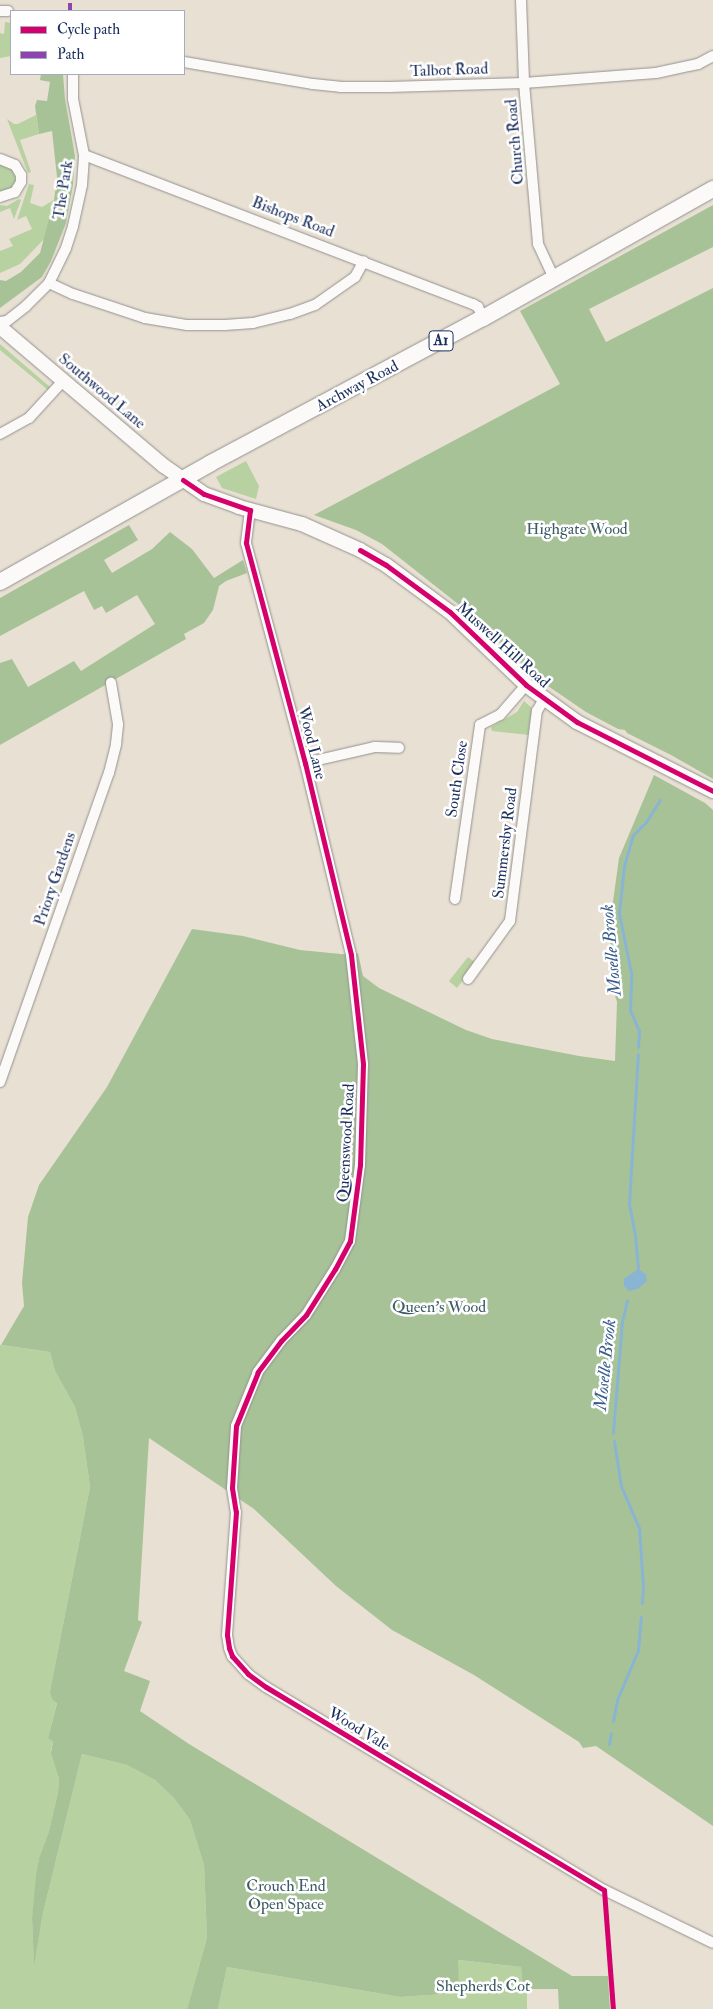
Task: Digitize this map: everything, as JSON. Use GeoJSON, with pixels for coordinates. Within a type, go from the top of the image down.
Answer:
{"type":"FeatureCollection","features":[{"type":"Feature","properties":{"kind":"highway","name":"Archway Road"},"geometry":{"type":"LineString","coordinates":[[0,582],[183,480],[554,279],[713,189]]}},
{"type":"Feature","properties":{"kind":"main road","name":"Southwood Lane"},"geometry":{"type":"LineString","coordinates":[[0,327],[183,480]]}},
{"type":"Feature","properties":{"kind":"main road","name":"Muswell Hill Road"},"geometry":{"type":"LineString","coordinates":[[183,480],[204,494],[250,510],[302,524],[355,547],[386,565],[450,612],[526,686],[577,722],[713,791]]}},
{"type":"Feature","properties":{"kind":"street","name":"Church Road"},"geometry":{"type":"LineString","coordinates":[[521,0],[524,83],[538,244],[554,279]]}},
{"type":"Feature","properties":{"kind":"street","name":"Talbot Road"},"geometry":{"type":"LineString","coordinates":[[185,62],[270,78],[340,87],[524,83],[656,72],[698,64],[713,56]]}},
{"type":"Feature","properties":{"kind":"street","name":"The Park"},"geometry":{"type":"LineString","coordinates":[[0,320],[7,321],[49,283],[66,248],[73,226],[82,185],[84,154],[73,99],[73,75]]}},
{"type":"Feature","properties":{"kind":"street","name":"Bishops Road"},"geometry":{"type":"LineString","coordinates":[[84,154],[472,304],[478,307],[483,318]]}},
{"type":"Feature","properties":{"kind":"street"},"geometry":{"type":"LineString","coordinates":[[0,159],[14,165],[21,175],[21,182],[15,192],[0,197]]}},
{"type":"Feature","properties":{"kind":"street"},"geometry":{"type":"LineString","coordinates":[[49,283],[118,311],[146,318],[187,325],[225,325],[262,321],[315,305],[355,277],[364,261]]}},
{"type":"Feature","properties":{"kind":"street"},"geometry":{"type":"LineString","coordinates":[[0,434],[29,418],[63,381]]}},
{"type":"Feature","properties":{"kind":"street","name":"Wood Lane"},"geometry":{"type":"LineString","coordinates":[[250,510],[246,543],[305,764],[351,954],[354,982]]}},
{"type":"Feature","properties":{"kind":"street","name":"Priory Gardens"},"geometry":{"type":"LineString","coordinates":[[0,1082],[108,773],[116,744],[118,724],[111,683]]}},
{"type":"Feature","properties":{"kind":"street","name":"South Close"},"geometry":{"type":"LineString","coordinates":[[455,899],[480,725],[500,714],[526,686]]}},
{"type":"Feature","properties":{"kind":"street","name":"Summersby Road"},"geometry":{"type":"LineString","coordinates":[[468,979],[510,921],[537,711],[544,699]]}},
{"type":"Feature","properties":{"kind":"street"},"geometry":{"type":"LineString","coordinates":[[305,764],[375,747],[399,748]]}},
{"type":"Feature","properties":{"kind":"street","name":"Queenswood Road"},"geometry":{"type":"LineString","coordinates":[[236,1512],[232,1488],[236,1426],[250,1387],[258,1372],[281,1341],[306,1315],[350,1241],[360,1165],[363,1073],[354,982]]}},
{"type":"Feature","properties":{"kind":"street","name":"Wood Vale"},"geometry":{"type":"LineString","coordinates":[[236,1512],[227,1635],[232,1656],[248,1674],[604,1890],[713,1942]]}},
{"type":"Feature","properties":{"kind":"green space"},"geometry":{"type":"Polygon","coordinates":[[[5,22],[10,23],[10,56],[0,58],[0,33],[4,34],[5,22]]]}},
{"type":"Feature","properties":{"kind":"green space"},"geometry":{"type":"Polygon","coordinates":[[[41,75],[63,75],[65,99],[75,156],[73,185],[66,223],[51,261],[42,277],[0,308],[0,280],[6,281],[21,272],[40,253],[54,200],[57,177],[52,131],[39,134],[35,106],[37,100],[47,101],[50,82],[40,80],[41,75]]]}},
{"type":"Feature","properties":{"kind":"green space"},"geometry":{"type":"Polygon","coordinates":[[[36,115],[39,134],[20,140],[31,172],[28,173],[7,119],[14,124],[18,124],[36,115]]]}},
{"type":"Feature","properties":{"kind":"green space"},"geometry":{"type":"Polygon","coordinates":[[[0,162],[13,169],[16,181],[11,190],[0,192],[0,162]]]}},
{"type":"Feature","properties":{"kind":"green space"},"geometry":{"type":"Polygon","coordinates":[[[29,184],[34,185],[30,203],[42,207],[54,200],[46,237],[20,264],[0,273],[0,251],[13,246],[9,239],[32,229],[26,216],[17,220],[29,184]]]}},
{"type":"Feature","properties":{"kind":"green space"},"geometry":{"type":"Polygon","coordinates":[[[19,199],[21,200],[14,219],[10,208],[0,212],[0,205],[7,206],[19,199]]]}},
{"type":"Feature","properties":{"kind":"green space","name":"Highgate Wood"},"geometry":{"type":"Polygon","coordinates":[[[713,205],[713,247],[589,309],[606,342],[713,288],[713,779],[627,733],[625,730],[618,729],[586,712],[542,682],[458,604],[382,544],[356,530],[314,515],[560,384],[520,311],[713,205]]]}},
{"type":"Feature","properties":{"kind":"green space"},"geometry":{"type":"Polygon","coordinates":[[[0,344],[50,387],[48,390],[0,350],[0,344]]]}},
{"type":"Feature","properties":{"kind":"green space"},"geometry":{"type":"Polygon","coordinates":[[[246,461],[259,486],[256,499],[222,488],[216,477],[246,461]]]}},
{"type":"Feature","properties":{"kind":"green space"},"geometry":{"type":"Polygon","coordinates":[[[129,525],[138,540],[104,560],[112,573],[152,549],[170,532],[192,549],[214,578],[243,560],[247,573],[226,581],[219,586],[213,610],[204,623],[184,634],[186,639],[0,745],[0,663],[12,659],[28,687],[74,661],[81,671],[155,624],[137,595],[106,613],[102,606],[94,610],[84,591],[0,636],[0,598],[129,525]]]}},
{"type":"Feature","properties":{"kind":"green space"},"geometry":{"type":"Polygon","coordinates":[[[524,701],[532,708],[529,735],[492,731],[491,727],[517,712],[524,701]]]}},
{"type":"Feature","properties":{"kind":"green space","name":"Queen’s Wood"},"geometry":{"type":"Polygon","coordinates":[[[654,775],[705,803],[713,810],[713,1826],[596,1746],[583,1748],[579,1742],[474,1675],[392,1630],[336,1586],[254,1509],[149,1438],[138,1620],[142,1622],[124,1671],[150,1681],[140,1711],[189,1744],[572,1976],[608,1976],[610,2009],[559,2009],[558,1989],[523,1989],[521,1967],[458,1960],[459,1993],[400,1997],[227,1967],[218,2009],[187,2009],[207,1938],[204,1865],[190,1820],[174,1798],[155,1780],[127,1765],[82,1754],[43,1913],[34,1966],[32,1918],[36,1876],[39,1858],[49,1831],[59,1779],[51,1753],[53,1742],[48,1738],[57,1703],[52,1699],[50,1691],[90,1487],[83,1437],[75,1407],[55,1371],[50,1352],[1,1345],[24,1306],[22,1283],[28,1217],[39,1185],[107,1087],[192,929],[243,936],[300,950],[351,955],[358,953],[363,976],[379,988],[466,1030],[492,1039],[615,1061],[617,1002],[609,977],[612,909],[619,858],[654,775]]]}},
{"type":"Feature","properties":{"kind":"green space"},"geometry":{"type":"Polygon","coordinates":[[[468,957],[476,963],[457,988],[449,981],[468,957]]]}},
{"type":"Feature","properties":{"kind":"green space"},"geometry":{"type":"Polygon","coordinates":[[[0,1345],[50,1352],[55,1371],[75,1407],[83,1437],[90,1487],[50,1691],[57,1702],[48,1738],[53,1742],[51,1750],[59,1779],[49,1831],[39,1858],[32,1918],[34,1963],[43,1913],[82,1754],[127,1765],[155,1780],[174,1798],[190,1820],[204,1865],[207,1938],[187,2009],[0,2009],[0,1345]]]}},
{"type":"Feature","properties":{"kind":"green space","name":"Shepherds Cot"},"geometry":{"type":"Polygon","coordinates":[[[457,1960],[521,1967],[523,1989],[527,1989],[527,2009],[218,2009],[227,1967],[400,1997],[459,1993],[457,1960]]]}},
{"type":"Feature","properties":{"kind":"water"},"geometry":{"type":"Polygon","coordinates":[[[638,1269],[646,1274],[647,1281],[638,1289],[629,1291],[624,1286],[624,1279],[638,1269]]]}},
{"type":"Feature","properties":{"kind":"waterway","name":"Moselle Brook"},"geometry":{"type":"LineString","coordinates":[[638,1047],[639,1031],[630,1010],[631,973],[619,913],[624,866],[633,835],[646,822],[660,800]]}},
{"type":"Feature","properties":{"kind":"waterway","name":"Moselle Brook"},"geometry":{"type":"LineString","coordinates":[[638,1054],[629,1204],[635,1235],[638,1269]]}},
{"type":"Feature","properties":{"kind":"waterway","name":"Moselle Brook"},"geometry":{"type":"LineString","coordinates":[[613,1433],[622,1322],[627,1301]]}},
{"type":"Feature","properties":{"kind":"waterway","name":"Moselle Brook"},"geometry":{"type":"LineString","coordinates":[[614,1441],[621,1486],[639,1528],[643,1587],[642,1603]]}},
{"type":"Feature","properties":{"kind":"waterway","name":"Moselle Brook"},"geometry":{"type":"LineString","coordinates":[[613,1721],[617,1700],[638,1650],[641,1617]]}},
{"type":"Feature","properties":{"kind":"waterway","name":"Moselle Brook"},"geometry":{"type":"LineString","coordinates":[[609,1744],[611,1733]]}},
{"type":"Feature","properties":{"kind":"marked path"},"geometry":{"type":"LineString","coordinates":[[70,0],[70,10]]}},
{"type":"Feature","properties":{"kind":"cycle path"},"geometry":{"type":"LineString","coordinates":[[183,480],[204,494],[250,510],[246,543],[305,763],[351,955],[363,1064],[360,1165],[350,1241],[306,1315],[281,1341],[258,1372],[236,1426],[232,1488],[236,1512],[227,1635],[229,1648],[232,1656],[248,1674],[266,1687],[604,1890],[613,2009]]}},
{"type":"Feature","properties":{"kind":"cycle path"},"geometry":{"type":"LineString","coordinates":[[360,550],[386,565],[450,612],[526,685],[577,722],[713,791]]}},
{"type":"Feature","properties":{"kind":"park label","name":"Crouch End Open Space"},"geometry":{"type":"Point","coordinates":[286,1895]}}]}
